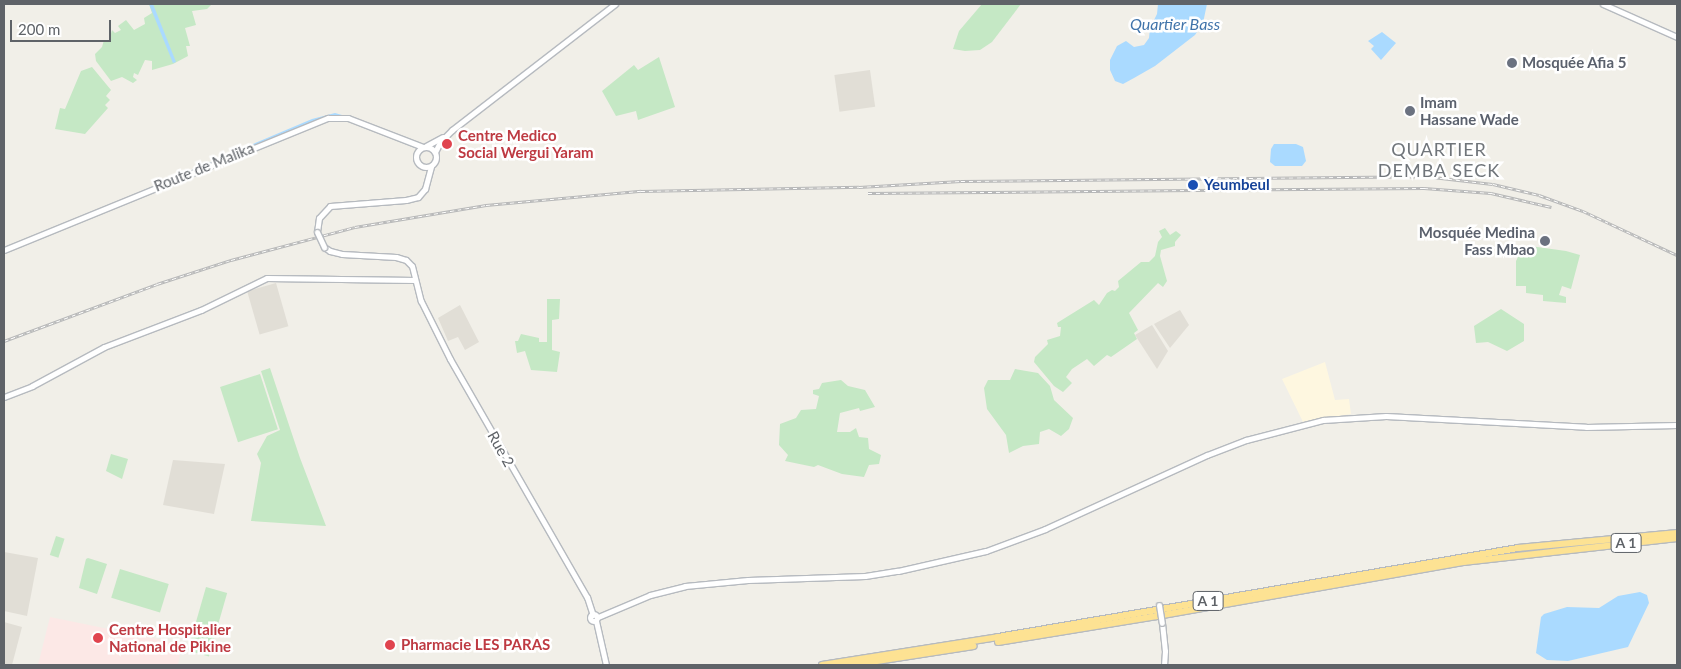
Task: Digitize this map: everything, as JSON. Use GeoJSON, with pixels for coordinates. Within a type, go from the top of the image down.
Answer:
{"type":"FeatureCollection","features":[{"type":"Feature","properties":{"kind":"highway","name":"A 1"},"geometry":{"type":"LineString","coordinates":[[822,665],[998,637],[1518,548],[1677,534]]}},
{"type":"Feature","properties":{"kind":"highway","name":"A 1"},"geometry":{"type":"LineString","coordinates":[[852,665],[1157,616],[1464,562],[1677,538]]}},
{"type":"Feature","properties":{"kind":"street"},"geometry":{"type":"LineString","coordinates":[[428,179],[424,167],[416,160],[417,151],[448,134],[615,4]]}},
{"type":"Feature","properties":{"kind":"street"},"geometry":{"type":"LineString","coordinates":[[1603,4],[1677,37]]}},
{"type":"Feature","properties":{"kind":"street","name":"Route de Malika"},"geometry":{"type":"LineString","coordinates":[[4,250],[328,118],[337,116],[348,118],[406,142],[424,147]]}},
{"type":"Feature","properties":{"kind":"street"},"geometry":{"type":"LineString","coordinates":[[428,179],[431,166],[436,160],[435,152],[448,134]]}},
{"type":"Feature","properties":{"kind":"street","name":"Route de Malika"},"geometry":{"type":"LineString","coordinates":[[406,142],[417,151]]}},
{"type":"Feature","properties":{"kind":"street"},"geometry":{"type":"LineString","coordinates":[[424,147],[435,152]]}},
{"type":"Feature","properties":{"kind":"street"},"geometry":{"type":"LineString","coordinates":[[424,167],[431,166]]}},
{"type":"Feature","properties":{"kind":"street","name":"Rue 2"},"geometry":{"type":"LineString","coordinates":[[428,179],[423,193],[414,198],[330,206],[319,218],[317,232],[324,247],[330,252],[402,258],[412,266],[421,301],[450,359],[588,597],[596,618],[606,665]]}},
{"type":"Feature","properties":{"kind":"street"},"geometry":{"type":"LineString","coordinates":[[4,397],[32,386],[104,347],[201,310],[267,278],[415,280]]}},
{"type":"Feature","properties":{"kind":"street"},"geometry":{"type":"LineString","coordinates":[[596,618],[650,595],[685,586],[748,580],[865,576],[898,571],[986,551],[1045,529],[1165,472],[1207,455],[1256,438],[1323,420],[1363,416],[1395,416],[1586,427],[1677,425]]}},
{"type":"Feature","properties":{"kind":"street"},"geometry":{"type":"LineString","coordinates":[[1159,605],[1165,643],[1164,665]]}},
{"type":"Feature","properties":{"kind":"shaded area"},"geometry":{"type":"Polygon","coordinates":[[[870,70],[875,107],[839,112],[834,75],[870,70]]]}},
{"type":"Feature","properties":{"kind":"shaded area"},"geometry":{"type":"Polygon","coordinates":[[[276,283],[288,326],[260,335],[247,291],[276,283]]]}},
{"type":"Feature","properties":{"kind":"shaded area"},"geometry":{"type":"Polygon","coordinates":[[[460,305],[479,342],[465,350],[458,337],[448,341],[438,318],[460,305]]]}},
{"type":"Feature","properties":{"kind":"shaded area"},"geometry":{"type":"Polygon","coordinates":[[[1180,310],[1189,325],[1170,348],[1154,324],[1180,310]]]}},
{"type":"Feature","properties":{"kind":"shaded area"},"geometry":{"type":"Polygon","coordinates":[[[1152,325],[1168,351],[1157,369],[1135,335],[1152,325]]]}},
{"type":"Feature","properties":{"kind":"shaded area"},"geometry":{"type":"Polygon","coordinates":[[[1325,362],[1335,400],[1349,399],[1351,414],[1303,422],[1282,379],[1325,362]]]}},
{"type":"Feature","properties":{"kind":"shaded area"},"geometry":{"type":"Polygon","coordinates":[[[173,460],[225,464],[214,514],[163,505],[173,460]]]}},
{"type":"Feature","properties":{"kind":"shaded area"},"geometry":{"type":"Polygon","coordinates":[[[4,552],[38,558],[27,616],[4,611],[4,552]]]}},
{"type":"Feature","properties":{"kind":"shaded area","name":"Centre Hospitalier National de Pikine"},"geometry":{"type":"Polygon","coordinates":[[[50,617],[182,644],[178,665],[38,665],[50,617]]]}},
{"type":"Feature","properties":{"kind":"shaded area"},"geometry":{"type":"Polygon","coordinates":[[[4,622],[22,627],[12,665],[4,665],[4,622]]]}},
{"type":"Feature","properties":{"kind":"green space"},"geometry":{"type":"Polygon","coordinates":[[[149,4],[212,4],[207,9],[192,11],[196,25],[185,28],[190,46],[186,46],[188,56],[173,64],[152,70],[152,61],[145,60],[138,75],[134,73],[133,77],[137,80],[133,83],[122,77],[111,81],[96,61],[95,54],[102,47],[104,40],[109,41],[112,30],[115,33],[121,30],[118,26],[126,20],[134,30],[145,24],[144,18],[152,13],[149,4]]]}},
{"type":"Feature","properties":{"kind":"green space"},"geometry":{"type":"Polygon","coordinates":[[[982,4],[1021,4],[992,42],[980,50],[965,51],[953,49],[959,31],[982,4]]]}},
{"type":"Feature","properties":{"kind":"green space"},"geometry":{"type":"Polygon","coordinates":[[[659,57],[675,107],[638,120],[636,111],[616,116],[602,91],[634,65],[638,70],[659,57]]]}},
{"type":"Feature","properties":{"kind":"green space"},"geometry":{"type":"Polygon","coordinates":[[[92,67],[111,90],[106,96],[110,100],[105,105],[108,108],[85,134],[55,129],[60,108],[65,109],[81,71],[92,67]]]}},
{"type":"Feature","properties":{"kind":"green space"},"geometry":{"type":"Polygon","coordinates":[[[1165,228],[1170,235],[1176,231],[1181,235],[1175,242],[1175,246],[1161,250],[1160,256],[1167,281],[1163,287],[1158,283],[1129,313],[1138,330],[1134,333],[1137,339],[1111,357],[1107,355],[1094,366],[1087,359],[1072,369],[1066,377],[1072,383],[1063,392],[1054,386],[1034,362],[1035,357],[1048,344],[1047,340],[1060,336],[1061,327],[1058,327],[1057,323],[1094,300],[1099,305],[1107,293],[1112,290],[1115,291],[1119,287],[1118,281],[1141,262],[1149,262],[1155,256],[1158,242],[1162,237],[1159,231],[1165,228]]]}},
{"type":"Feature","properties":{"kind":"green space"},"geometry":{"type":"Polygon","coordinates":[[[1530,246],[1580,255],[1571,289],[1562,286],[1559,295],[1566,297],[1566,303],[1543,301],[1543,295],[1526,293],[1526,286],[1516,286],[1516,261],[1521,251],[1530,246]]]}},
{"type":"Feature","properties":{"kind":"green space"},"geometry":{"type":"Polygon","coordinates":[[[547,299],[560,299],[559,319],[552,320],[552,350],[560,352],[557,372],[531,370],[525,351],[517,353],[515,341],[518,341],[521,334],[539,338],[539,342],[547,342],[547,299]]]}},
{"type":"Feature","properties":{"kind":"green space"},"geometry":{"type":"Polygon","coordinates":[[[1501,309],[1524,324],[1524,341],[1507,351],[1488,342],[1476,343],[1474,326],[1501,309]]]}},
{"type":"Feature","properties":{"kind":"green space"},"geometry":{"type":"Polygon","coordinates":[[[270,368],[300,458],[326,526],[251,521],[261,463],[257,454],[267,436],[280,430],[261,371],[270,368]]]}},
{"type":"Feature","properties":{"kind":"green space"},"geometry":{"type":"Polygon","coordinates":[[[1015,369],[1038,373],[1050,386],[1054,400],[1073,418],[1069,429],[1061,436],[1049,429],[1040,432],[1039,444],[1023,446],[1009,453],[1006,435],[987,409],[984,388],[988,380],[1010,380],[1015,369]]]}},
{"type":"Feature","properties":{"kind":"green space"},"geometry":{"type":"Polygon","coordinates":[[[260,374],[278,429],[238,442],[220,387],[260,374]]]}},
{"type":"Feature","properties":{"kind":"green space"},"geometry":{"type":"Polygon","coordinates":[[[841,380],[848,386],[865,390],[875,407],[860,411],[859,408],[840,413],[837,432],[850,432],[856,428],[859,437],[868,438],[869,449],[881,455],[879,464],[869,465],[864,477],[842,474],[818,465],[814,467],[785,461],[788,455],[779,445],[780,424],[796,418],[801,410],[816,409],[819,396],[813,394],[813,390],[819,389],[822,383],[841,380]]]}},
{"type":"Feature","properties":{"kind":"green space"},"geometry":{"type":"Polygon","coordinates":[[[111,454],[128,459],[122,479],[106,471],[111,454]]]}},
{"type":"Feature","properties":{"kind":"green space"},"geometry":{"type":"Polygon","coordinates":[[[56,536],[65,539],[58,558],[50,555],[56,536]]]}},
{"type":"Feature","properties":{"kind":"green space"},"geometry":{"type":"Polygon","coordinates":[[[86,559],[107,564],[97,594],[79,588],[86,559]]]}},
{"type":"Feature","properties":{"kind":"green space"},"geometry":{"type":"Polygon","coordinates":[[[120,569],[169,584],[160,613],[111,598],[120,569]]]}},
{"type":"Feature","properties":{"kind":"green space"},"geometry":{"type":"Polygon","coordinates":[[[206,587],[227,593],[209,657],[188,650],[206,587]]]}},
{"type":"Feature","properties":{"kind":"water"},"geometry":{"type":"Polygon","coordinates":[[[149,4],[153,4],[176,62],[173,63],[149,4]]]}},
{"type":"Feature","properties":{"kind":"water","name":"Quartier Bass"},"geometry":{"type":"Polygon","coordinates":[[[1158,4],[1207,4],[1203,23],[1195,35],[1155,66],[1123,84],[1115,81],[1110,70],[1110,60],[1117,46],[1126,41],[1134,47],[1144,45],[1149,38],[1150,28],[1157,14],[1158,4]]]}},
{"type":"Feature","properties":{"kind":"water"},"geometry":{"type":"Polygon","coordinates":[[[1382,32],[1396,43],[1381,60],[1371,49],[1374,46],[1368,41],[1382,32]]]}},
{"type":"Feature","properties":{"kind":"water"},"geometry":{"type":"Polygon","coordinates":[[[335,113],[418,143],[415,148],[343,119],[334,118],[148,192],[147,189],[312,119],[335,113]]]}},
{"type":"Feature","properties":{"kind":"water"},"geometry":{"type":"Polygon","coordinates":[[[1274,144],[1296,144],[1303,147],[1306,161],[1302,166],[1275,166],[1270,162],[1271,149],[1274,144]]]}},
{"type":"Feature","properties":{"kind":"water"},"geometry":{"type":"Polygon","coordinates":[[[1640,592],[1647,595],[1649,603],[1628,647],[1568,661],[1547,660],[1536,653],[1541,617],[1544,614],[1567,607],[1599,608],[1618,596],[1640,592]]]}},
{"type":"Feature","properties":{"kind":"railway"},"geometry":{"type":"LineString","coordinates":[[4,341],[157,284],[231,260],[355,227],[486,205],[641,191],[859,187],[961,181],[1424,176],[1493,184],[1539,195],[1583,211],[1677,255]]}},
{"type":"Feature","properties":{"kind":"railway"},"geometry":{"type":"LineString","coordinates":[[868,193],[1424,188],[1491,193],[1551,207]]}},
{"type":"Feature","properties":{"kind":"place","name":"Mosquée Afia 5"},"geometry":{"type":"Point","coordinates":[1512,63]}},
{"type":"Feature","properties":{"kind":"place","name":"Imam Hassane Wade"},"geometry":{"type":"Point","coordinates":[1410,111]}},
{"type":"Feature","properties":{"kind":"place","name":"Centre Medico Social Wergui Yaram"},"geometry":{"type":"Point","coordinates":[447,144]}},
{"type":"Feature","properties":{"kind":"place","name":"Yeumbeul"},"geometry":{"type":"Point","coordinates":[1193,185]}},
{"type":"Feature","properties":{"kind":"place","name":"Mosquée Medina Fass Mbao"},"geometry":{"type":"Point","coordinates":[1545,241]}},
{"type":"Feature","properties":{"kind":"place","name":"Centre Hospitalier National de Pikine"},"geometry":{"type":"Point","coordinates":[98,638]}},
{"type":"Feature","properties":{"kind":"place","name":"Pharmacie LES PARAS"},"geometry":{"type":"Point","coordinates":[390,645]}},
{"type":"Feature","properties":{"kind":"district","name":"QUARTIER DEMBA SECK"},"geometry":{"type":"Point","coordinates":[1439,160]}}]}
